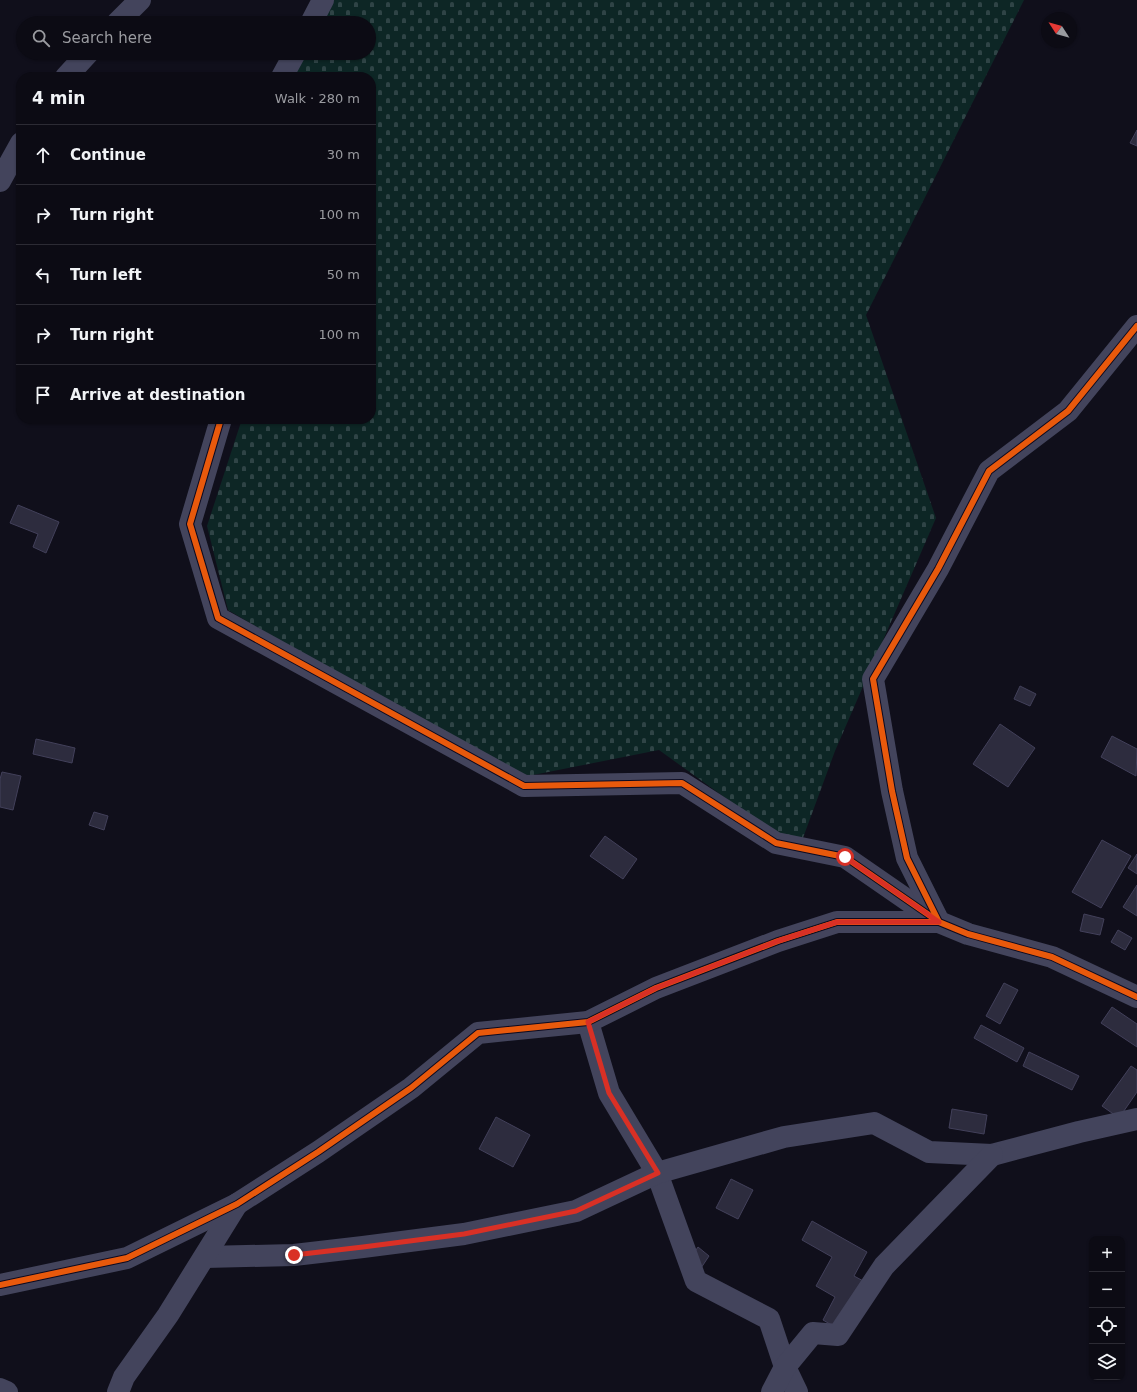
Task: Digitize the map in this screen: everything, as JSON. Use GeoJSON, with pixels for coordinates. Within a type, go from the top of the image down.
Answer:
{"type":"FeatureCollection","features":[{"type":"Feature","properties":{"kind":"street"},"geometry":{"type":"LineString","coordinates":[[124,16],[140,0]]}},
{"type":"Feature","properties":{"kind":"street"},"geometry":{"type":"LineString","coordinates":[[315,16],[323,0]]}},
{"type":"Feature","properties":{"kind":"street"},"geometry":{"type":"LineString","coordinates":[[71,72],[82,60]]}},
{"type":"Feature","properties":{"kind":"street"},"geometry":{"type":"LineString","coordinates":[[285,72],[291,60]]}},
{"type":"Feature","properties":{"kind":"street"},"geometry":{"type":"LineString","coordinates":[[0,181],[16,152]]}},
{"type":"Feature","properties":{"kind":"street"},"geometry":{"type":"LineString","coordinates":[[939,922],[907,858],[892,791],[873,679],[938,569],[989,472],[1068,411],[1137,326]]}},
{"type":"Feature","properties":{"kind":"street"},"geometry":{"type":"LineString","coordinates":[[220,424],[190,524],[218,618],[524,786],[682,783],[776,843],[845,857],[939,922],[968,934],[1052,957],[1137,997]]}},
{"type":"Feature","properties":{"kind":"street"},"geometry":{"type":"LineString","coordinates":[[0,1285],[127,1258],[237,1204],[318,1152],[411,1088],[478,1033],[588,1022],[656,988],[778,941],[837,922],[939,922]]}},
{"type":"Feature","properties":{"kind":"street"},"geometry":{"type":"LineString","coordinates":[[588,1022],[609,1093],[658,1173],[696,1281],[769,1319],[785,1367],[797,1392]]}},
{"type":"Feature","properties":{"kind":"street"},"geometry":{"type":"LineString","coordinates":[[205,1257],[294,1255],[464,1234],[576,1211],[658,1173],[784,1137],[874,1123],[929,1152],[992,1155],[1079,1132],[1137,1119]]}},
{"type":"Feature","properties":{"kind":"street"},"geometry":{"type":"LineString","coordinates":[[772,1392],[785,1367],[812,1333],[838,1335],[884,1266],[992,1155]]}},
{"type":"Feature","properties":{"kind":"street"},"geometry":{"type":"LineString","coordinates":[[118,1392],[124,1377],[168,1315],[237,1204]]}},
{"type":"Feature","properties":{"kind":"street"},"geometry":{"type":"LineString","coordinates":[[0,1389],[7,1392]]}},
{"type":"Feature","properties":{"kind":"green space"},"geometry":{"type":"Polygon","coordinates":[[[326,0],[1024,0],[866,315],[936,518],[835,751],[800,846],[756,820],[659,750],[528,776],[390,705],[228,610],[207,526],[240,424],[376,424],[376,72],[287,72],[293,60],[376,60],[376,16],[317,16],[326,0]]]}},
{"type":"Feature","properties":{"kind":"building"},"geometry":{"type":"Polygon","coordinates":[[[1137,130],[1137,146],[1130,143],[1137,130]]]}},
{"type":"Feature","properties":{"kind":"building"},"geometry":{"type":"Polygon","coordinates":[[[18,505],[59,522],[46,553],[33,547],[38,534],[10,523],[18,505]]]}},
{"type":"Feature","properties":{"kind":"building"},"geometry":{"type":"Polygon","coordinates":[[[1020,686],[1036,694],[1030,706],[1014,699],[1020,686]]]}},
{"type":"Feature","properties":{"kind":"building"},"geometry":{"type":"Polygon","coordinates":[[[1000,724],[1035,748],[1008,787],[973,764],[1000,724]]]}},
{"type":"Feature","properties":{"kind":"building"},"geometry":{"type":"Polygon","coordinates":[[[1112,736],[1137,749],[1136,776],[1101,757],[1112,736]]]}},
{"type":"Feature","properties":{"kind":"building"},"geometry":{"type":"Polygon","coordinates":[[[36,739],[75,748],[72,763],[33,754],[36,739]]]}},
{"type":"Feature","properties":{"kind":"building"},"geometry":{"type":"Polygon","coordinates":[[[2,772],[21,776],[13,810],[0,807],[0,779],[2,772]]]}},
{"type":"Feature","properties":{"kind":"building"},"geometry":{"type":"Polygon","coordinates":[[[94,812],[108,816],[104,830],[89,825],[94,812]]]}},
{"type":"Feature","properties":{"kind":"building"},"geometry":{"type":"Polygon","coordinates":[[[605,836],[637,859],[623,879],[590,856],[605,836]]]}},
{"type":"Feature","properties":{"kind":"building"},"geometry":{"type":"Polygon","coordinates":[[[1102,840],[1131,856],[1101,908],[1072,892],[1102,840]]]}},
{"type":"Feature","properties":{"kind":"building"},"geometry":{"type":"Polygon","coordinates":[[[1137,854],[1137,874],[1128,868],[1137,854]]]}},
{"type":"Feature","properties":{"kind":"building"},"geometry":{"type":"Polygon","coordinates":[[[1137,885],[1137,916],[1123,907],[1137,885]]]}},
{"type":"Feature","properties":{"kind":"building"},"geometry":{"type":"Polygon","coordinates":[[[1084,914],[1104,919],[1100,935],[1080,931],[1084,914]]]}},
{"type":"Feature","properties":{"kind":"building"},"geometry":{"type":"Polygon","coordinates":[[[1118,930],[1132,938],[1125,950],[1111,942],[1118,930]]]}},
{"type":"Feature","properties":{"kind":"building"},"geometry":{"type":"Polygon","coordinates":[[[1004,983],[1018,990],[1000,1024],[986,1016],[1004,983]]]}},
{"type":"Feature","properties":{"kind":"building"},"geometry":{"type":"Polygon","coordinates":[[[1112,1007],[1137,1024],[1137,1047],[1101,1023],[1112,1007]]]}},
{"type":"Feature","properties":{"kind":"building"},"geometry":{"type":"Polygon","coordinates":[[[981,1025],[1024,1048],[1017,1062],[974,1038],[981,1025]]]}},
{"type":"Feature","properties":{"kind":"building"},"geometry":{"type":"Polygon","coordinates":[[[1029,1052],[1079,1076],[1072,1090],[1023,1066],[1029,1052]]]}},
{"type":"Feature","properties":{"kind":"building"},"geometry":{"type":"Polygon","coordinates":[[[1131,1066],[1137,1070],[1137,1092],[1119,1118],[1102,1106],[1131,1066]]]}},
{"type":"Feature","properties":{"kind":"building"},"geometry":{"type":"Polygon","coordinates":[[[952,1109],[987,1115],[984,1134],[949,1128],[952,1109]]]}},
{"type":"Feature","properties":{"kind":"building"},"geometry":{"type":"Polygon","coordinates":[[[496,1117],[530,1135],[513,1167],[479,1149],[496,1117]]]}},
{"type":"Feature","properties":{"kind":"building"},"geometry":{"type":"Polygon","coordinates":[[[731,1179],[753,1190],[738,1219],[716,1208],[731,1179]]]}},
{"type":"Feature","properties":{"kind":"building"},"geometry":{"type":"Polygon","coordinates":[[[812,1221],[867,1252],[854,1276],[867,1283],[840,1330],[823,1320],[835,1297],[816,1286],[832,1257],[802,1240],[812,1221]]]}},
{"type":"Feature","properties":{"kind":"building"},"geometry":{"type":"Polygon","coordinates":[[[698,1247],[709,1256],[701,1268],[689,1260],[698,1247]]]}},
{"type":"Feature","properties":{"kind":"cycle path"},"geometry":{"type":"LineString","coordinates":[[0,1285],[127,1258],[237,1204],[318,1152],[411,1088],[478,1033],[588,1022],[656,988],[778,941],[837,922],[939,922],[907,858],[892,791],[873,679],[938,569],[989,471],[1068,411],[1137,326]]}},
{"type":"Feature","properties":{"kind":"cycle path"},"geometry":{"type":"LineString","coordinates":[[220,424],[190,524],[218,618],[524,786],[682,783],[776,843],[845,857],[939,922],[968,934],[1052,957],[1137,997]]}},
{"type":"Feature","properties":{"kind":"route"},"geometry":{"type":"LineString","coordinates":[[294,1255],[464,1234],[576,1211],[658,1173],[609,1093],[588,1022],[656,988],[778,941],[837,922],[939,922],[845,857]]}}]}
